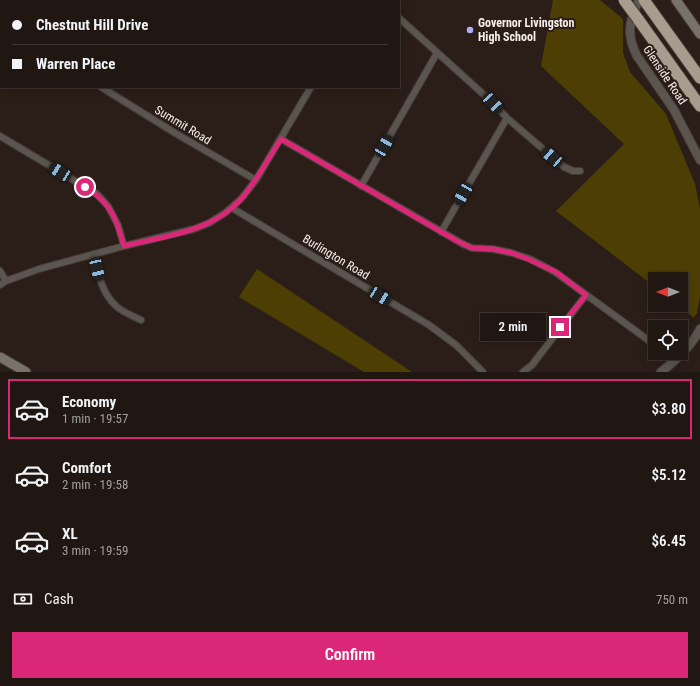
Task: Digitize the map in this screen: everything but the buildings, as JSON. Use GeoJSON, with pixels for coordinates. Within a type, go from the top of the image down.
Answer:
{"type":"FeatureCollection","features":[{"type":"Feature","properties":{"kind":"highway"},"geometry":{"type":"LineString","coordinates":[[624,0],[700,106]]}},
{"type":"Feature","properties":{"kind":"highway"},"geometry":{"type":"LineString","coordinates":[[647,4],[700,78]]}},
{"type":"Feature","properties":{"kind":"main road"},"geometry":{"type":"LineString","coordinates":[[676,0],[700,34]]}},
{"type":"Feature","properties":{"kind":"main road"},"geometry":{"type":"LineString","coordinates":[[0,357],[26,372]]}},
{"type":"Feature","properties":{"kind":"street","name":"Glenside Road"},"geometry":{"type":"LineString","coordinates":[[639,0],[629,26],[629,37],[632,47],[674,110],[700,160]]}},
{"type":"Feature","properties":{"kind":"street"},"geometry":{"type":"LineString","coordinates":[[400,19],[493,103],[507,118],[564,167],[573,171],[580,171]]}},
{"type":"Feature","properties":{"kind":"street"},"geometry":{"type":"LineString","coordinates":[[361,186],[437,53]]}},
{"type":"Feature","properties":{"kind":"street","name":"Summit Road"},"geometry":{"type":"LineString","coordinates":[[103,88],[175,133],[256,180]]}},
{"type":"Feature","properties":{"kind":"street"},"geometry":{"type":"LineString","coordinates":[[0,285],[6,281],[39,268],[194,229],[209,223],[232,208],[256,180],[310,88]]}},
{"type":"Feature","properties":{"kind":"street"},"geometry":{"type":"LineString","coordinates":[[441,232],[507,118]]}},
{"type":"Feature","properties":{"kind":"street"},"geometry":{"type":"LineString","coordinates":[[0,136],[97,194],[108,206],[118,225],[124,246]]}},
{"type":"Feature","properties":{"kind":"street"},"geometry":{"type":"LineString","coordinates":[[281,139],[457,241],[472,248],[493,249],[512,253],[556,272],[648,340]]}},
{"type":"Feature","properties":{"kind":"street","name":"Burlington Road"},"geometry":{"type":"LineString","coordinates":[[232,208],[429,325],[456,345],[482,372]]}},
{"type":"Feature","properties":{"kind":"street"},"geometry":{"type":"LineString","coordinates":[[94,254],[101,284],[108,296],[117,307],[141,320]]}},
{"type":"Feature","properties":{"kind":"street"},"geometry":{"type":"LineString","coordinates":[[0,271],[6,281]]}},
{"type":"Feature","properties":{"kind":"street"},"geometry":{"type":"LineString","coordinates":[[523,372],[532,365],[586,295]]}},
{"type":"Feature","properties":{"kind":"street"},"geometry":{"type":"LineString","coordinates":[[688,347],[700,330]]}},
{"type":"Feature","properties":{"kind":"street"},"geometry":{"type":"LineString","coordinates":[[661,372],[676,360]]}},
{"type":"Feature","properties":{"kind":"shaded area"},"geometry":{"type":"Polygon","coordinates":[[[553,0],[600,0],[623,19],[623,53],[630,72],[666,114],[695,184],[700,208],[700,296],[697,313],[694,318],[687,312],[688,312],[688,272],[648,272],[648,282],[556,211],[624,144],[541,66],[553,0]]]}},
{"type":"Feature","properties":{"kind":"shaded area"},"geometry":{"type":"Polygon","coordinates":[[[257,269],[412,372],[364,372],[239,297],[257,269]]]}},
{"type":"Feature","properties":{"kind":"place","name":"Governor Livingston High School"},"geometry":{"type":"Point","coordinates":[470,30]}},
{"type":"Feature","properties":{"kind":"route"},"geometry":{"type":"LineString","coordinates":[[85,187],[97,194],[108,206],[118,225],[124,246],[194,229],[209,223],[225,213],[241,199],[256,180],[281,139],[463,244],[472,248],[493,249],[512,253],[556,272],[586,295],[560,327]]}}]}
